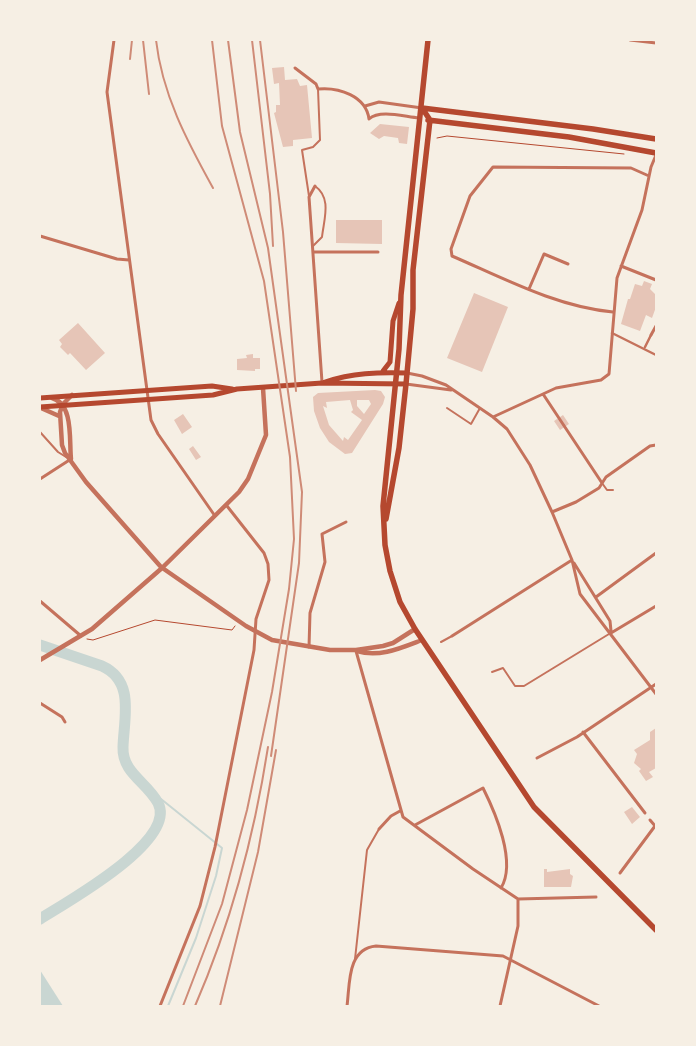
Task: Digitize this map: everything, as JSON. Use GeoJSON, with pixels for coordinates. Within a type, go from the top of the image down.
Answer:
{"type":"FeatureCollection","features":[{"type":"Feature","properties":{"kind":"main road"},"geometry":{"type":"LineString","coordinates":[[428,40],[401,298],[397,373],[386,473],[384,531],[387,560],[394,588],[422,640],[534,807],[656,930]]}},
{"type":"Feature","properties":{"kind":"main road"},"geometry":{"type":"LineString","coordinates":[[384,531],[399,448],[413,309],[413,270],[430,120],[422,108]]}},
{"type":"Feature","properties":{"kind":"main road"},"geometry":{"type":"LineString","coordinates":[[422,108],[639,135],[656,139]]}},
{"type":"Feature","properties":{"kind":"main road"},"geometry":{"type":"LineString","coordinates":[[421,118],[569,137],[656,154]]}},
{"type":"Feature","properties":{"kind":"main road"},"geometry":{"type":"LineString","coordinates":[[383,371],[390,362],[394,321],[401,298]]}},
{"type":"Feature","properties":{"kind":"main road"},"geometry":{"type":"LineString","coordinates":[[40,398],[74,394],[212,386],[237,389],[263,388],[322,383],[347,376],[383,371],[407,373]]}},
{"type":"Feature","properties":{"kind":"main road"},"geometry":{"type":"LineString","coordinates":[[322,383],[340,385],[406,384]]}},
{"type":"Feature","properties":{"kind":"main road"},"geometry":{"type":"LineString","coordinates":[[40,407],[213,394],[237,389]]}},
{"type":"Feature","properties":{"kind":"street"},"geometry":{"type":"LineString","coordinates":[[114,40],[107,92],[146,390],[154,428],[216,517]]}},
{"type":"Feature","properties":{"kind":"street"},"geometry":{"type":"LineString","coordinates":[[630,40],[656,43]]}},
{"type":"Feature","properties":{"kind":"street"},"geometry":{"type":"LineString","coordinates":[[295,68],[316,84],[318,89],[336,90],[352,94],[364,106],[369,119],[376,114],[421,118]]}},
{"type":"Feature","properties":{"kind":"street"},"geometry":{"type":"LineString","coordinates":[[364,106],[379,102],[422,108]]}},
{"type":"Feature","properties":{"kind":"street"},"geometry":{"type":"LineString","coordinates":[[493,417],[560,387],[601,380],[610,372],[616,282],[642,210],[656,154]]}},
{"type":"Feature","properties":{"kind":"street"},"geometry":{"type":"LineString","coordinates":[[613,312],[598,310],[546,296],[450,254],[470,196],[493,168],[632,168],[649,176]]}},
{"type":"Feature","properties":{"kind":"street"},"geometry":{"type":"LineString","coordinates":[[315,186],[309,197],[322,383]]}},
{"type":"Feature","properties":{"kind":"street"},"geometry":{"type":"LineString","coordinates":[[40,236],[117,259],[130,260]]}},
{"type":"Feature","properties":{"kind":"street"},"geometry":{"type":"LineString","coordinates":[[313,252],[378,252]]}},
{"type":"Feature","properties":{"kind":"street"},"geometry":{"type":"LineString","coordinates":[[529,289],[544,254],[568,264]]}},
{"type":"Feature","properties":{"kind":"street"},"geometry":{"type":"LineString","coordinates":[[621,266],[656,280]]}},
{"type":"Feature","properties":{"kind":"street"},"geometry":{"type":"LineString","coordinates":[[645,348],[656,326]]}},
{"type":"Feature","properties":{"kind":"street"},"geometry":{"type":"LineString","coordinates":[[612,333],[656,355]]}},
{"type":"Feature","properties":{"kind":"street"},"geometry":{"type":"LineString","coordinates":[[407,373],[435,380],[446,385],[493,417],[507,430],[530,465],[552,512],[572,560],[580,594],[656,694]]}},
{"type":"Feature","properties":{"kind":"street"},"geometry":{"type":"LineString","coordinates":[[406,384],[451,390]]}},
{"type":"Feature","properties":{"kind":"street"},"geometry":{"type":"LineString","coordinates":[[41,660],[82,637],[162,568],[227,506],[244,486],[265,438],[263,388]]}},
{"type":"Feature","properties":{"kind":"street"},"geometry":{"type":"LineString","coordinates":[[74,394],[63,404],[59,416],[64,450],[86,482],[162,568],[238,621],[274,641],[356,650],[368,654],[380,653],[422,640]]}},
{"type":"Feature","properties":{"kind":"street"},"geometry":{"type":"LineString","coordinates":[[543,394],[602,483]]}},
{"type":"Feature","properties":{"kind":"street"},"geometry":{"type":"LineString","coordinates":[[48,397],[56,399],[63,404],[67,415],[71,459]]}},
{"type":"Feature","properties":{"kind":"street"},"geometry":{"type":"LineString","coordinates":[[67,415],[77,404]]}},
{"type":"Feature","properties":{"kind":"street"},"geometry":{"type":"LineString","coordinates":[[40,407],[59,416]]}},
{"type":"Feature","properties":{"kind":"street"},"geometry":{"type":"LineString","coordinates":[[552,512],[582,499],[599,488],[606,476],[650,446],[656,444]]}},
{"type":"Feature","properties":{"kind":"street"},"geometry":{"type":"LineString","coordinates":[[40,480],[71,459]]}},
{"type":"Feature","properties":{"kind":"street"},"geometry":{"type":"LineString","coordinates":[[160,1006],[200,906],[217,837],[252,660],[256,617],[269,580],[268,560],[264,552],[227,506]]}},
{"type":"Feature","properties":{"kind":"street"},"geometry":{"type":"LineString","coordinates":[[308,646],[310,613],[325,562],[322,534],[346,522]]}},
{"type":"Feature","properties":{"kind":"street"},"geometry":{"type":"LineString","coordinates":[[596,597],[656,553]]}},
{"type":"Feature","properties":{"kind":"street"},"geometry":{"type":"LineString","coordinates":[[572,560],[610,621],[611,633]]}},
{"type":"Feature","properties":{"kind":"street"},"geometry":{"type":"LineString","coordinates":[[452,636],[572,560]]}},
{"type":"Feature","properties":{"kind":"street"},"geometry":{"type":"LineString","coordinates":[[579,588],[582,583],[588,584]]}},
{"type":"Feature","properties":{"kind":"street"},"geometry":{"type":"LineString","coordinates":[[40,600],[82,637]]}},
{"type":"Feature","properties":{"kind":"street"},"geometry":{"type":"LineString","coordinates":[[611,633],[656,606]]}},
{"type":"Feature","properties":{"kind":"street"},"geometry":{"type":"LineString","coordinates":[[356,650],[393,643],[415,629]]}},
{"type":"Feature","properties":{"kind":"street"},"geometry":{"type":"LineString","coordinates":[[356,650],[400,811],[404,817],[518,899],[596,897]]}},
{"type":"Feature","properties":{"kind":"street"},"geometry":{"type":"LineString","coordinates":[[535,759],[583,732],[656,684]]}},
{"type":"Feature","properties":{"kind":"street"},"geometry":{"type":"LineString","coordinates":[[40,704],[62,717],[65,722]]}},
{"type":"Feature","properties":{"kind":"street"},"geometry":{"type":"LineString","coordinates":[[583,732],[645,813]]}},
{"type":"Feature","properties":{"kind":"street"},"geometry":{"type":"LineString","coordinates":[[415,825],[485,787],[501,832],[505,868],[501,888]]}},
{"type":"Feature","properties":{"kind":"street"},"geometry":{"type":"LineString","coordinates":[[380,829],[392,815],[400,811]]}},
{"type":"Feature","properties":{"kind":"street"},"geometry":{"type":"LineString","coordinates":[[620,873],[656,827],[650,820]]}},
{"type":"Feature","properties":{"kind":"street"},"geometry":{"type":"LineString","coordinates":[[500,1006],[519,918],[518,899]]}},
{"type":"Feature","properties":{"kind":"street"},"geometry":{"type":"LineString","coordinates":[[347,1006],[354,959],[361,951],[376,946],[490,954],[510,958],[599,1006]]}},
{"type":"Feature","properties":{"kind":"lane"},"geometry":{"type":"LineString","coordinates":[[309,197],[302,150],[313,147],[320,140],[318,89]]}},
{"type":"Feature","properties":{"kind":"lane"},"geometry":{"type":"LineString","coordinates":[[313,246],[322,237],[326,201],[322,191],[315,186]]}},
{"type":"Feature","properties":{"kind":"lane"},"geometry":{"type":"LineString","coordinates":[[447,408],[471,424],[480,408]]}},
{"type":"Feature","properties":{"kind":"lane"},"geometry":{"type":"LineString","coordinates":[[40,432],[58,452],[71,459]]}},
{"type":"Feature","properties":{"kind":"lane"},"geometry":{"type":"LineString","coordinates":[[602,483],[606,490],[613,490]]}},
{"type":"Feature","properties":{"kind":"lane"},"geometry":{"type":"LineString","coordinates":[[492,672],[503,668],[515,686],[524,686],[611,633]]}},
{"type":"Feature","properties":{"kind":"lane"},"geometry":{"type":"LineString","coordinates":[[441,642],[452,636]]}},
{"type":"Feature","properties":{"kind":"lane"},"geometry":{"type":"LineString","coordinates":[[354,959],[367,850],[380,829]]}},
{"type":"Feature","properties":{"kind":"path"},"geometry":{"type":"LineString","coordinates":[[437,138],[447,136],[630,154]]}},
{"type":"Feature","properties":{"kind":"path"},"geometry":{"type":"LineString","coordinates":[[82,637],[93,640],[155,620],[210,625],[232,630],[238,621]]}},
{"type":"Feature","properties":{"kind":"shaded area"},"geometry":{"type":"Polygon","coordinates":[[[40,970],[63,1006],[40,1006],[40,970]]]}},
{"type":"Feature","properties":{"kind":"building"},"geometry":{"type":"Polygon","coordinates":[[[284,67],[285,80],[297,79],[300,86],[307,85],[312,138],[293,140],[293,146],[283,147],[274,113],[276,112],[276,105],[280,105],[279,83],[274,84],[272,68],[284,67]]]}},
{"type":"Feature","properties":{"kind":"building"},"geometry":{"type":"Polygon","coordinates":[[[380,124],[409,127],[407,144],[399,143],[398,138],[384,136],[379,139],[370,133],[380,124]]]}},
{"type":"Feature","properties":{"kind":"building"},"geometry":{"type":"Polygon","coordinates":[[[336,220],[382,220],[382,244],[336,243],[336,220]]]}},
{"type":"Feature","properties":{"kind":"building"},"geometry":{"type":"Polygon","coordinates":[[[644,281],[652,284],[650,289],[656,295],[656,307],[652,318],[646,315],[640,331],[621,324],[628,299],[630,299],[635,284],[642,286],[644,281]]]}},
{"type":"Feature","properties":{"kind":"building"},"geometry":{"type":"Polygon","coordinates":[[[474,293],[508,307],[482,372],[447,358],[474,293]]]}},
{"type":"Feature","properties":{"kind":"building"},"geometry":{"type":"Polygon","coordinates":[[[78,323],[105,353],[86,370],[70,353],[68,355],[60,347],[62,344],[59,340],[78,323]]]}},
{"type":"Feature","properties":{"kind":"building"},"geometry":{"type":"Polygon","coordinates":[[[253,354],[253,358],[260,358],[260,369],[255,369],[255,371],[237,370],[237,359],[247,358],[246,355],[253,354]]]}},
{"type":"Feature","properties":{"kind":"building"},"geometry":{"type":"Polygon","coordinates":[[[375,390],[381,391],[385,397],[383,404],[352,453],[345,454],[329,442],[320,428],[314,411],[313,397],[318,393],[375,390]],[[350,400],[326,402],[327,408],[323,406],[329,425],[343,441],[344,437],[348,440],[362,420],[351,412],[353,410],[350,400]],[[357,400],[357,406],[364,414],[371,404],[369,400],[357,400]]]}},
{"type":"Feature","properties":{"kind":"building"},"geometry":{"type":"Polygon","coordinates":[[[183,414],[192,427],[182,434],[174,420],[183,414]]]}},
{"type":"Feature","properties":{"kind":"building"},"geometry":{"type":"Polygon","coordinates":[[[563,415],[569,424],[560,430],[554,421],[563,415]]]}},
{"type":"Feature","properties":{"kind":"building"},"geometry":{"type":"Polygon","coordinates":[[[193,446],[201,457],[196,460],[189,449],[193,446]]]}},
{"type":"Feature","properties":{"kind":"building"},"geometry":{"type":"Polygon","coordinates":[[[656,728],[656,768],[649,772],[653,777],[646,781],[639,771],[641,769],[634,763],[637,754],[634,750],[650,740],[650,732],[656,728]]]}},
{"type":"Feature","properties":{"kind":"building"},"geometry":{"type":"Polygon","coordinates":[[[632,807],[640,817],[632,824],[624,812],[632,807]]]}},
{"type":"Feature","properties":{"kind":"building"},"geometry":{"type":"Polygon","coordinates":[[[544,869],[547,869],[547,872],[570,869],[570,874],[573,876],[571,887],[544,887],[544,869]]]}},
{"type":"Feature","properties":{"kind":"waterway"},"geometry":{"type":"LineString","coordinates":[[40,645],[102,666],[119,681],[125,701],[123,747],[126,764],[158,803],[160,818],[152,835],[116,869],[40,919]]}},
{"type":"Feature","properties":{"kind":"waterway"},"geometry":{"type":"LineString","coordinates":[[154,797],[161,799],[222,848],[216,876],[196,938],[168,1006]]}},
{"type":"Feature","properties":{"kind":"railway"},"geometry":{"type":"LineString","coordinates":[[130,59],[132,40]]}},
{"type":"Feature","properties":{"kind":"railway"},"geometry":{"type":"LineString","coordinates":[[143,40],[149,94]]}},
{"type":"Feature","properties":{"kind":"railway"},"geometry":{"type":"LineString","coordinates":[[156,40],[164,79],[177,117],[213,188]]}},
{"type":"Feature","properties":{"kind":"railway"},"geometry":{"type":"LineString","coordinates":[[183,1006],[222,904],[247,810],[272,692],[289,589],[294,539],[290,457],[264,281],[222,126],[212,40]]}},
{"type":"Feature","properties":{"kind":"railway"},"geometry":{"type":"LineString","coordinates":[[228,40],[240,132],[268,248],[302,492],[299,563],[271,756]]}},
{"type":"Feature","properties":{"kind":"railway"},"geometry":{"type":"LineString","coordinates":[[252,40],[270,194],[273,246]]}},
{"type":"Feature","properties":{"kind":"railway"},"geometry":{"type":"LineString","coordinates":[[260,40],[283,232],[296,391]]}},
{"type":"Feature","properties":{"kind":"railway"},"geometry":{"type":"LineString","coordinates":[[195,1006],[220,943],[240,879],[256,814],[268,747]]}},
{"type":"Feature","properties":{"kind":"railway"},"geometry":{"type":"LineString","coordinates":[[220,1006],[258,852],[276,750]]}}]}
